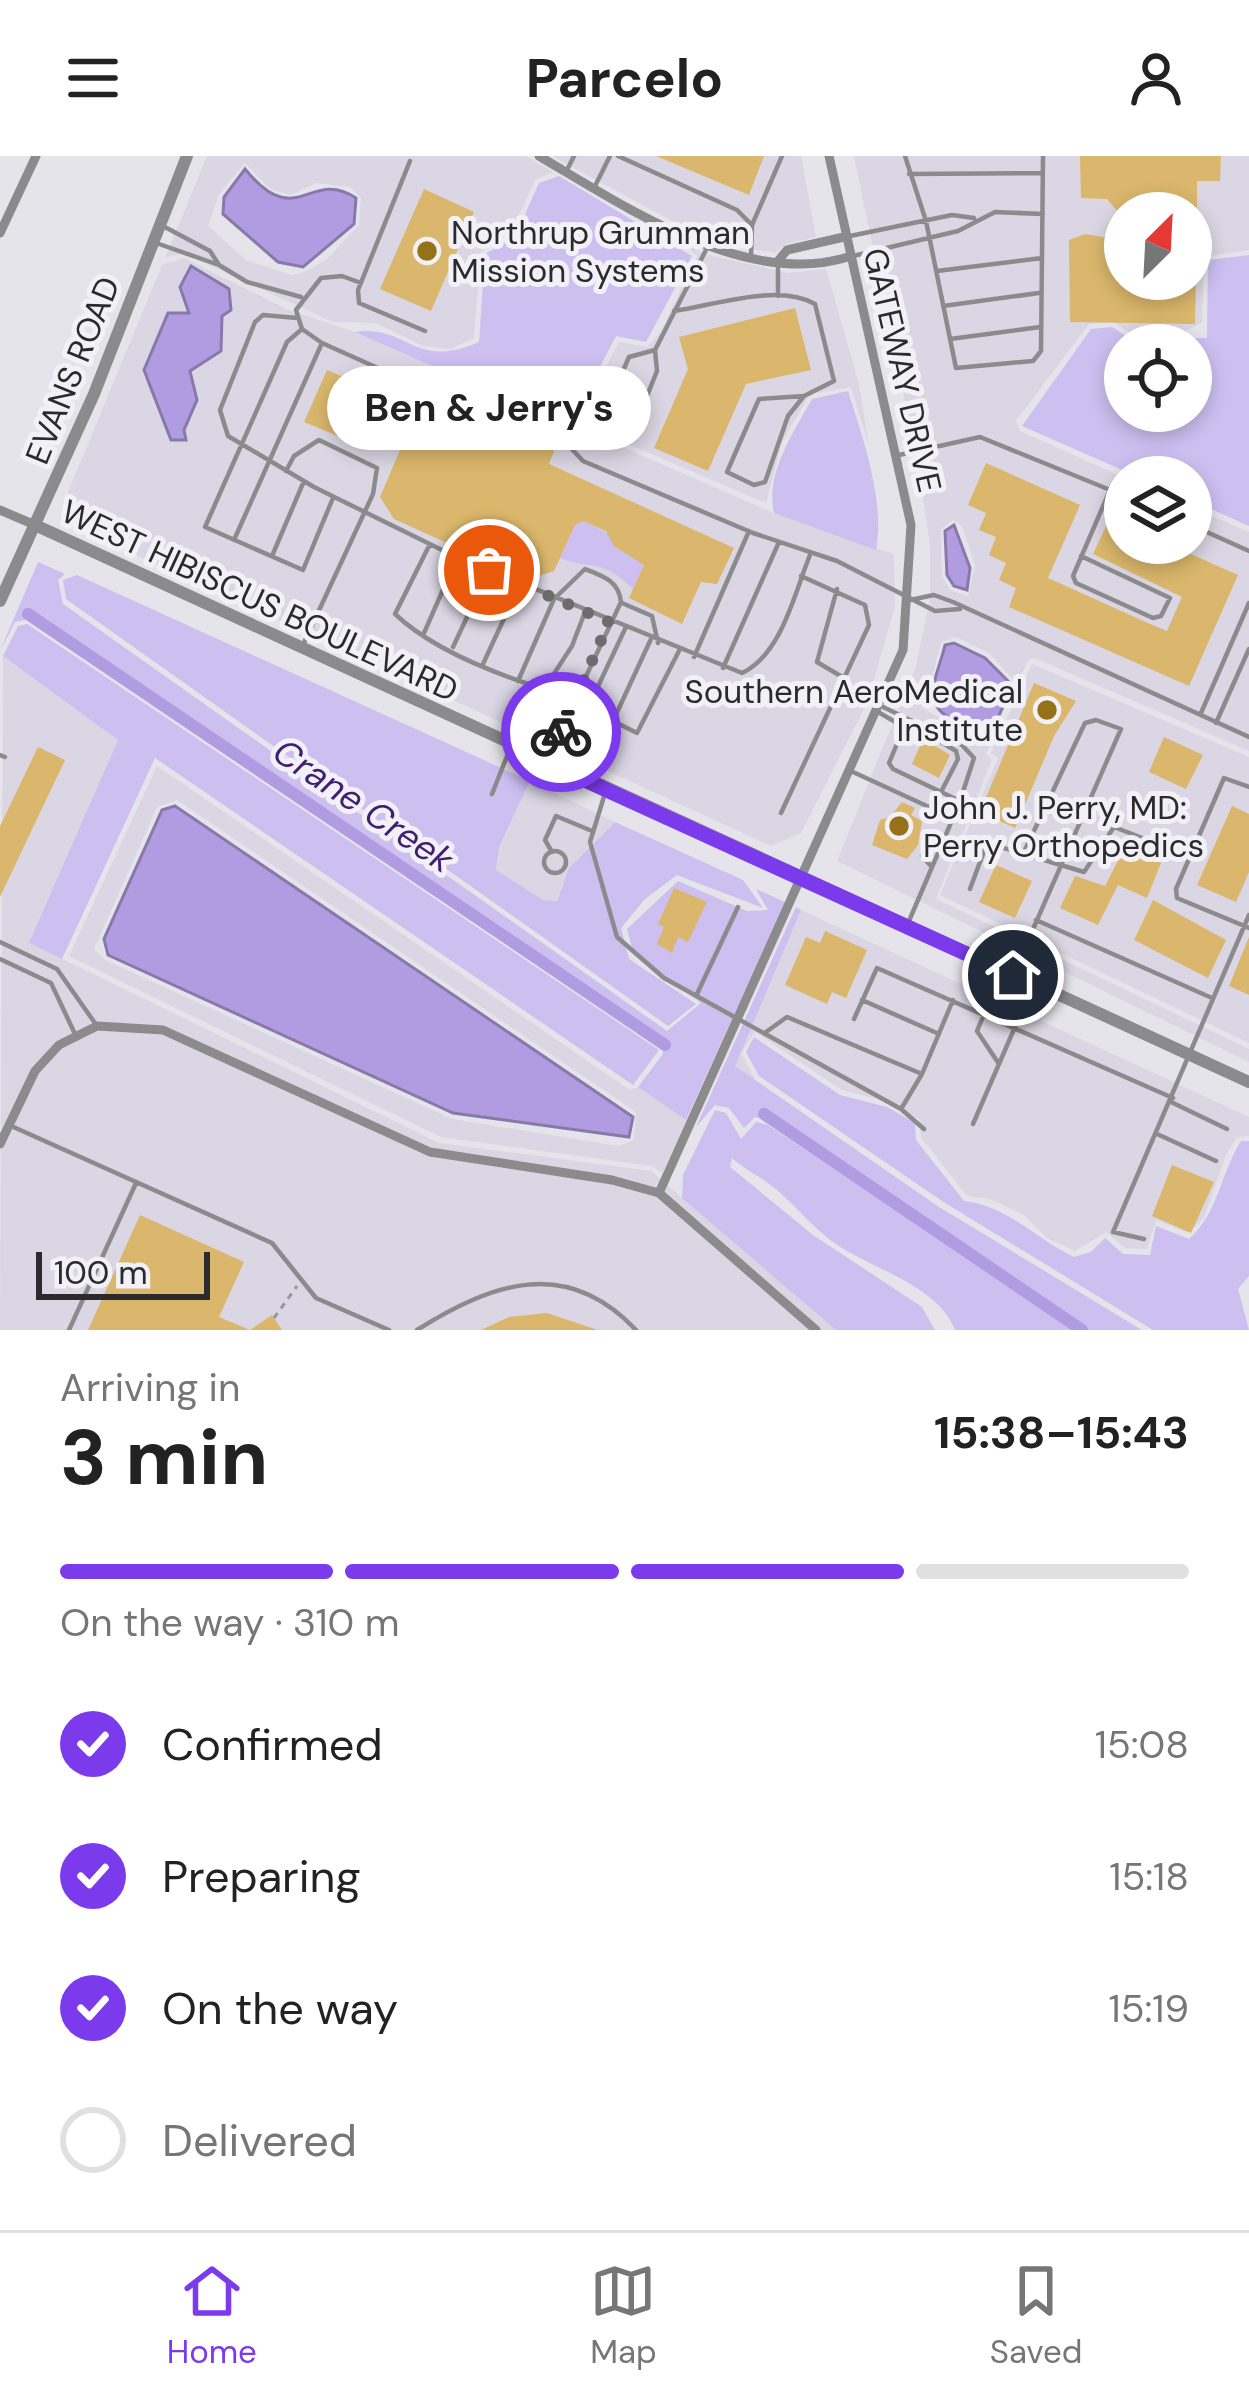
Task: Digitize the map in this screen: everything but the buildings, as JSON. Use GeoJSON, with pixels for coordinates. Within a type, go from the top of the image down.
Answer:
{"type":"FeatureCollection","features":[{"type":"Feature","properties":{"kind":"street"},"geometry":{"type":"LineString","coordinates":[[1,228],[36,156]]}},
{"type":"Feature","properties":{"kind":"street","name":"EVANS ROAD"},"geometry":{"type":"LineString","coordinates":[[0,601],[188,156]]}},
{"type":"Feature","properties":{"kind":"street"},"geometry":{"type":"LineString","coordinates":[[539,156],[707,248],[791,267],[848,257]]}},
{"type":"Feature","properties":{"kind":"street","name":"GATEWAY DRIVE"},"geometry":{"type":"LineString","coordinates":[[659,1193],[903,650],[910,600],[910,525],[829,156]]}},
{"type":"Feature","properties":{"kind":"street"},"geometry":{"type":"LineString","coordinates":[[778,261],[787,250],[844,237]]}},
{"type":"Feature","properties":{"kind":"street"},"geometry":{"type":"LineString","coordinates":[[0,510],[35,525]]}},
{"type":"Feature","properties":{"kind":"street","name":"WEST HIBISCUS BOULEVARD"},"geometry":{"type":"LineString","coordinates":[[35,525],[1249,1082]]}},
{"type":"Feature","properties":{"kind":"street"},"geometry":{"type":"LineString","coordinates":[[0,1144],[34,1071],[75,1034],[130,1024],[163,1030],[430,1152],[612,1180],[659,1193],[816,1330]]}},
{"type":"Feature","properties":{"kind":"lane"},"geometry":{"type":"LineString","coordinates":[[566,172],[574,156]]}},
{"type":"Feature","properties":{"kind":"lane"},"geometry":{"type":"LineString","coordinates":[[594,188],[615,156],[737,210],[752,225]]}},
{"type":"Feature","properties":{"kind":"lane"},"geometry":{"type":"LineString","coordinates":[[751,256],[752,225],[782,156]]}},
{"type":"Feature","properties":{"kind":"lane"},"geometry":{"type":"LineString","coordinates":[[905,156],[926,221],[956,368],[1034,361],[1041,351],[1043,156]]}},
{"type":"Feature","properties":{"kind":"lane"},"geometry":{"type":"LineString","coordinates":[[410,161],[361,284],[359,303],[425,331]]}},
{"type":"Feature","properties":{"kind":"lane"},"geometry":{"type":"LineString","coordinates":[[909,174],[1043,173]]}},
{"type":"Feature","properties":{"kind":"lane"},"geometry":{"type":"LineString","coordinates":[[844,237],[995,212],[1042,214]]}},
{"type":"Feature","properties":{"kind":"lane"},"geometry":{"type":"LineString","coordinates":[[848,257],[958,231],[974,218]]}},
{"type":"Feature","properties":{"kind":"lane"},"geometry":{"type":"LineString","coordinates":[[160,225],[210,251],[219,266]]}},
{"type":"Feature","properties":{"kind":"lane"},"geometry":{"type":"LineString","coordinates":[[153,242],[219,266],[247,282],[301,297]]}},
{"type":"Feature","properties":{"kind":"lane"},"geometry":{"type":"LineString","coordinates":[[655,350],[629,357],[605,413],[634,426],[658,370],[655,350],[707,248]]}},
{"type":"Feature","properties":{"kind":"lane"},"geometry":{"type":"LineString","coordinates":[[937,271],[1042,258]]}},
{"type":"Feature","properties":{"kind":"lane"},"geometry":{"type":"LineString","coordinates":[[778,261],[778,296]]}},
{"type":"Feature","properties":{"kind":"lane"},"geometry":{"type":"LineString","coordinates":[[361,284],[329,275],[301,297],[297,319],[302,329],[322,344],[447,399],[478,399],[553,429],[583,461],[749,532],[811,553],[934,611],[960,609]]}},
{"type":"Feature","properties":{"kind":"lane"},"geometry":{"type":"LineString","coordinates":[[944,306],[1042,293]]}},
{"type":"Feature","properties":{"kind":"lane"},"geometry":{"type":"LineString","coordinates":[[674,311],[778,296],[800,296],[815,304],[834,381],[804,396],[760,399],[727,472],[754,485],[765,482],[788,416],[804,396]]}},
{"type":"Feature","properties":{"kind":"lane"},"geometry":{"type":"LineString","coordinates":[[297,319],[263,315],[255,322],[220,410],[228,436],[304,482],[444,551]]}},
{"type":"Feature","properties":{"kind":"lane"},"geometry":{"type":"LineString","coordinates":[[950,339],[1041,326]]}},
{"type":"Feature","properties":{"kind":"lane"},"geometry":{"type":"LineString","coordinates":[[302,329],[287,342],[205,527],[303,570],[333,496]]}},
{"type":"Feature","properties":{"kind":"lane"},"geometry":{"type":"LineString","coordinates":[[234,540],[322,344]]}},
{"type":"Feature","properties":{"kind":"lane"},"geometry":{"type":"LineString","coordinates":[[898,455],[980,437],[1104,488]]}},
{"type":"Feature","properties":{"kind":"lane"},"geometry":{"type":"LineString","coordinates":[[286,471],[295,456],[319,440],[340,446],[377,468],[363,512],[301,650]]}},
{"type":"Feature","properties":{"kind":"lane"},"geometry":{"type":"LineString","coordinates":[[272,556],[304,482]]}},
{"type":"Feature","properties":{"kind":"lane"},"geometry":{"type":"LineString","coordinates":[[1081,556],[1170,598],[1168,607],[1154,618],[1076,583],[1072,576],[1104,504]]}},
{"type":"Feature","properties":{"kind":"lane"},"geometry":{"type":"LineString","coordinates":[[694,657],[749,532]]}},
{"type":"Feature","properties":{"kind":"lane"},"geometry":{"type":"LineString","coordinates":[[1212,534],[1249,551]]}},
{"type":"Feature","properties":{"kind":"lane"},"geometry":{"type":"LineString","coordinates":[[723,668],[779,542]]}},
{"type":"Feature","properties":{"kind":"lane"},"geometry":{"type":"LineString","coordinates":[[430,544],[395,614],[424,635],[518,681],[544,689],[572,646],[585,612]]}},
{"type":"Feature","properties":{"kind":"lane"},"geometry":{"type":"LineString","coordinates":[[467,561],[742,673],[760,664],[811,553]]}},
{"type":"Feature","properties":{"kind":"lane"},"geometry":{"type":"LineString","coordinates":[[424,635],[453,567]]}},
{"type":"Feature","properties":{"kind":"lane"},"geometry":{"type":"LineString","coordinates":[[518,681],[566,582],[585,569],[607,578],[620,591],[621,602],[545,762]]}},
{"type":"Feature","properties":{"kind":"lane"},"geometry":{"type":"LineString","coordinates":[[452,649],[489,570]]}},
{"type":"Feature","properties":{"kind":"lane"},"geometry":{"type":"LineString","coordinates":[[781,813],[869,625],[865,605],[801,576]]}},
{"type":"Feature","properties":{"kind":"lane"},"geometry":{"type":"LineString","coordinates":[[483,664],[520,584]]}},
{"type":"Feature","properties":{"kind":"lane"},"geometry":{"type":"LineString","coordinates":[[838,589],[817,662],[845,679]]}},
{"type":"Feature","properties":{"kind":"lane"},"geometry":{"type":"LineString","coordinates":[[910,600],[934,595],[1249,737]]}},
{"type":"Feature","properties":{"kind":"lane"},"geometry":{"type":"LineString","coordinates":[[621,602],[652,616],[654,641],[613,721],[637,733],[647,722],[679,651]]}},
{"type":"Feature","properties":{"kind":"lane"},"geometry":{"type":"LineString","coordinates":[[1200,716],[1249,603]]}},
{"type":"Feature","properties":{"kind":"lane"},"geometry":{"type":"LineString","coordinates":[[560,769],[625,629]]}},
{"type":"Feature","properties":{"kind":"lane"},"geometry":{"type":"LineString","coordinates":[[1216,723],[1249,649]]}},
{"type":"Feature","properties":{"kind":"lane"},"geometry":{"type":"LineString","coordinates":[[880,709],[962,745],[974,758],[960,801],[893,769],[889,763],[904,727],[880,709]]}},
{"type":"Feature","properties":{"kind":"lane"},"geometry":{"type":"LineString","coordinates":[[999,1064],[977,1031],[983,1013],[1036,920],[1121,728],[1096,720],[1085,724],[1024,852]]}},
{"type":"Feature","properties":{"kind":"lane"},"geometry":{"type":"LineString","coordinates":[[915,724],[956,751],[958,759],[941,792]]}},
{"type":"Feature","properties":{"kind":"lane"},"geometry":{"type":"LineString","coordinates":[[492,794],[512,746]]}},
{"type":"Feature","properties":{"kind":"lane"},"geometry":{"type":"LineString","coordinates":[[851,771],[953,818],[908,926]]}},
{"type":"Feature","properties":{"kind":"lane"},"geometry":{"type":"LineString","coordinates":[[1246,927],[1178,898],[1189,856],[1224,778],[1249,787]]}},
{"type":"Feature","properties":{"kind":"lane"},"geometry":{"type":"LineString","coordinates":[[607,790],[590,842],[616,937],[664,978],[901,1108],[924,1129]]}},
{"type":"Feature","properties":{"kind":"lane"},"geometry":{"type":"LineString","coordinates":[[552,852],[544,840],[556,816],[592,831]]}},
{"type":"Feature","properties":{"kind":"lane"},"geometry":{"type":"LineString","coordinates":[[970,889],[987,843],[1084,872],[1114,827],[1189,856]]}},
{"type":"Feature","properties":{"kind":"lane"},"geometry":{"type":"LineString","coordinates":[[931,866],[922,856],[927,840],[944,838]]}},
{"type":"Feature","properties":{"kind":"lane"},"geometry":{"type":"LineString","coordinates":[[697,994],[738,907]]}},
{"type":"Feature","properties":{"kind":"lane"},"geometry":{"type":"LineString","coordinates":[[1144,1239],[1113,1232],[1249,915]]}},
{"type":"Feature","properties":{"kind":"lane"},"geometry":{"type":"LineString","coordinates":[[1036,920],[1212,998]]}},
{"type":"Feature","properties":{"kind":"lane"},"geometry":{"type":"LineString","coordinates":[[0,942],[57,969],[97,1027]]}},
{"type":"Feature","properties":{"kind":"lane"},"geometry":{"type":"LineString","coordinates":[[0,958],[51,983],[75,1034]]}},
{"type":"Feature","properties":{"kind":"lane"},"geometry":{"type":"LineString","coordinates":[[854,1018],[877,968],[1015,1027],[1227,1130]]}},
{"type":"Feature","properties":{"kind":"lane"},"geometry":{"type":"LineString","coordinates":[[862,1000],[939,1034]]}},
{"type":"Feature","properties":{"kind":"lane"},"geometry":{"type":"LineString","coordinates":[[901,1108],[922,1074],[953,1000]]}},
{"type":"Feature","properties":{"kind":"lane"},"geometry":{"type":"LineString","coordinates":[[766,1032],[787,1018],[922,1074]]}},
{"type":"Feature","properties":{"kind":"lane"},"geometry":{"type":"LineString","coordinates":[[974,1124],[1015,1027]]}},
{"type":"Feature","properties":{"kind":"lane"},"geometry":{"type":"LineString","coordinates":[[9,1125],[272,1243],[316,1298],[389,1330]]}},
{"type":"Feature","properties":{"kind":"lane"},"geometry":{"type":"LineString","coordinates":[[1157,1134],[1216,1161]]}},
{"type":"Feature","properties":{"kind":"lane"},"geometry":{"type":"LineString","coordinates":[[69,1330],[136,1182]]}},
{"type":"Feature","properties":{"kind":"lane"},"geometry":{"type":"LineString","coordinates":[[417,1330],[491,1289],[532,1283],[574,1288],[604,1302],[636,1330]]}},
{"type":"Feature","properties":{"kind":"path"},"geometry":{"type":"LineString","coordinates":[[274,1318],[302,1278]]}},
{"type":"Feature","properties":{"kind":"shaded area"},"geometry":{"type":"Polygon","coordinates":[[[207,156],[525,156],[553,172],[535,180],[511,233],[481,252],[474,338],[450,349],[423,346],[376,323],[333,322],[183,253],[165,258],[207,156]],[[245,163],[219,194],[208,226],[246,260],[291,275],[305,272],[327,259],[359,225],[361,198],[350,187],[316,183],[291,195],[270,189],[245,163]]]}},
{"type":"Feature","properties":{"kind":"shaded area"},"geometry":{"type":"Polygon","coordinates":[[[552,156],[801,156],[816,237],[786,244],[775,253],[709,241],[552,156]]]}},
{"type":"Feature","properties":{"kind":"shaded area"},"geometry":{"type":"Polygon","coordinates":[[[854,156],[1249,156],[1249,250],[1212,256],[1212,192],[1104,192],[1104,300],[1203,300],[1202,323],[1089,324],[1016,421],[1020,431],[1104,469],[1104,564],[1212,564],[1212,516],[1249,532],[1249,751],[1035,658],[1028,660],[1017,684],[989,653],[956,637],[941,642],[924,709],[978,738],[993,738],[986,754],[992,760],[936,899],[1249,1049],[1249,1062],[837,861],[916,666],[930,599],[930,545],[918,464],[854,156]],[[953,520],[941,529],[942,576],[950,590],[968,596],[975,565],[962,526],[953,520]]]}},
{"type":"Feature","properties":{"kind":"shaded area"},"geometry":{"type":"Polygon","coordinates":[[[245,169],[278,196],[291,198],[326,189],[356,198],[354,224],[303,267],[278,262],[223,214],[224,197],[245,169]]]}},
{"type":"Feature","properties":{"kind":"shaded area"},"geometry":{"type":"Polygon","coordinates":[[[559,176],[692,256],[646,342],[616,336],[569,426],[355,332],[387,334],[439,352],[479,342],[485,254],[515,237],[539,183],[559,176]]]}},
{"type":"Feature","properties":{"kind":"shaded area"},"geometry":{"type":"Polygon","coordinates":[[[684,243],[704,254],[788,273],[826,269],[858,380],[869,446],[851,387],[810,394],[782,442],[766,503],[577,422],[619,342],[647,347],[661,331],[697,256],[684,243]]]}},
{"type":"Feature","properties":{"kind":"shaded area"},"geometry":{"type":"Polygon","coordinates":[[[1249,255],[1249,526],[1212,509],[1212,456],[1104,456],[1104,462],[1022,426],[1091,329],[1104,328],[1104,432],[1212,432],[1212,324],[1207,324],[1212,260],[1249,255]]]}},
{"type":"Feature","properties":{"kind":"shaded area"},"geometry":{"type":"Polygon","coordinates":[[[184,258],[289,310],[364,335],[774,513],[894,554],[895,607],[867,703],[801,833],[771,846],[69,524],[64,502],[162,265],[184,258]]]}},
{"type":"Feature","properties":{"kind":"shaded area"},"geometry":{"type":"Polygon","coordinates":[[[191,266],[229,289],[231,310],[222,316],[221,351],[190,371],[197,400],[184,430],[186,440],[171,440],[144,370],[168,313],[189,313],[180,287],[191,266]]]}},
{"type":"Feature","properties":{"kind":"shaded area"},"geometry":{"type":"Polygon","coordinates":[[[848,391],[875,490],[876,550],[774,513],[777,469],[812,399],[848,391]]]}},
{"type":"Feature","properties":{"kind":"shaded area"},"geometry":{"type":"Polygon","coordinates":[[[583,521],[617,539],[644,565],[633,589],[603,568],[560,558],[575,525],[583,521]]]}},
{"type":"Feature","properties":{"kind":"shaded area"},"geometry":{"type":"Polygon","coordinates":[[[954,525],[970,568],[967,590],[954,586],[947,575],[945,531],[954,525]]]}},
{"type":"Feature","properties":{"kind":"shaded area"},"geometry":{"type":"Polygon","coordinates":[[[38,562],[65,574],[58,580],[63,604],[667,1031],[701,1003],[634,955],[627,929],[678,881],[747,911],[768,910],[756,889],[785,902],[686,1120],[638,1087],[663,1054],[662,1045],[30,619],[15,622],[0,651],[38,562]]]}},
{"type":"Feature","properties":{"kind":"shaded area"},"geometry":{"type":"Polygon","coordinates":[[[77,575],[530,781],[499,847],[496,870],[543,900],[557,901],[569,868],[615,822],[743,880],[763,908],[677,875],[645,899],[621,928],[629,959],[696,1004],[668,1026],[66,599],[63,580],[77,575]]]}},
{"type":"Feature","properties":{"kind":"shaded area"},"geometry":{"type":"Polygon","coordinates":[[[27,624],[659,1050],[633,1085],[155,758],[62,959],[29,943],[118,740],[3,656],[18,626],[27,624]]]}},
{"type":"Feature","properties":{"kind":"shaded area"},"geometry":{"type":"Polygon","coordinates":[[[954,643],[985,658],[1013,686],[991,732],[968,727],[936,706],[935,678],[945,645],[954,643]]]}},
{"type":"Feature","properties":{"kind":"shaded area"},"geometry":{"type":"Polygon","coordinates":[[[3,656],[118,740],[30,943],[439,1143],[651,1171],[836,1330],[0,1330],[3,656]]]}},
{"type":"Feature","properties":{"kind":"shaded area"},"geometry":{"type":"Polygon","coordinates":[[[1032,664],[1249,757],[1249,1043],[940,895],[998,758],[991,753],[1032,664]]]}},
{"type":"Feature","properties":{"kind":"shaded area"},"geometry":{"type":"Polygon","coordinates":[[[157,766],[630,1090],[638,1087],[686,1120],[662,1173],[652,1166],[441,1137],[69,956],[157,766]],[[177,800],[157,807],[94,949],[105,960],[452,1119],[619,1146],[634,1140],[636,1112],[177,800]]]}},
{"type":"Feature","properties":{"kind":"shaded area"},"geometry":{"type":"Polygon","coordinates":[[[530,781],[615,822],[569,868],[556,901],[543,900],[496,871],[499,847],[530,781]]]}},
{"type":"Feature","properties":{"kind":"shaded area"},"geometry":{"type":"Polygon","coordinates":[[[175,806],[633,1117],[629,1137],[453,1113],[108,955],[104,939],[162,810],[175,806]]]}},
{"type":"Feature","properties":{"kind":"shaded area"},"geometry":{"type":"Polygon","coordinates":[[[796,907],[801,910],[735,1066],[939,1207],[1142,1330],[1087,1330],[771,1120],[755,1117],[744,1128],[729,1108],[715,1105],[696,1127],[796,907]]]}},
{"type":"Feature","properties":{"kind":"shaded area"},"geometry":{"type":"Polygon","coordinates":[[[801,910],[1249,1117],[1249,1136],[1237,1137],[1226,1155],[1204,1218],[1188,1233],[1156,1220],[1147,1249],[1125,1248],[1106,1232],[1075,1251],[1047,1238],[1024,1215],[990,1199],[967,1196],[921,1137],[919,1119],[889,1102],[842,1090],[755,1032],[741,1053],[756,1081],[734,1066],[801,910]]]}},
{"type":"Feature","properties":{"kind":"shaded area"},"geometry":{"type":"Polygon","coordinates":[[[754,1037],[840,1095],[887,1107],[915,1123],[916,1140],[964,1201],[1008,1216],[1074,1257],[1091,1252],[1105,1238],[1123,1254],[1150,1255],[1156,1226],[1189,1239],[1207,1217],[1241,1141],[1249,1141],[1249,1276],[1238,1289],[1249,1330],[1153,1330],[942,1201],[759,1076],[746,1052],[754,1037]]]}},
{"type":"Feature","properties":{"kind":"shaded area"},"geometry":{"type":"Polygon","coordinates":[[[715,1110],[726,1113],[741,1139],[756,1122],[768,1125],[1077,1330],[955,1330],[922,1291],[833,1242],[773,1186],[732,1158],[730,1167],[813,1235],[922,1307],[935,1330],[836,1330],[682,1198],[683,1175],[715,1110]]]}},
{"type":"Feature","properties":{"kind":"waterway","name":"Crane Creek"},"geometry":{"type":"LineString","coordinates":[[28,614],[665,1045]]}},
{"type":"Feature","properties":{"kind":"waterway","name":"Crane Creek"},"geometry":{"type":"LineString","coordinates":[[764,1114],[1082,1330]]}},
{"type":"Feature","properties":{"kind":"way so far"},"geometry":{"type":"LineString","coordinates":[[489,570],[609,622],[561,732]]}},
{"type":"Feature","properties":{"kind":"place","name":"Northrup Grumman Mission Systems"},"geometry":{"type":"Point","coordinates":[427,251]}},
{"type":"Feature","properties":{"kind":"place","name":"Ben & Jerry's"},"geometry":{"type":"Point","coordinates":[489,570]}},
{"type":"Feature","properties":{"kind":"place","name":"Southern AeroMedical Institute"},"geometry":{"type":"Point","coordinates":[1047,710]}},
{"type":"Feature","properties":{"kind":"place","name":"John J. Perry, MD: Perry Orthopedics"},"geometry":{"type":"Point","coordinates":[899,826]}},
{"type":"Feature","properties":{"kind":"route"},"geometry":{"type":"LineString","coordinates":[[561,732],[545,762],[1013,975]]}}]}
